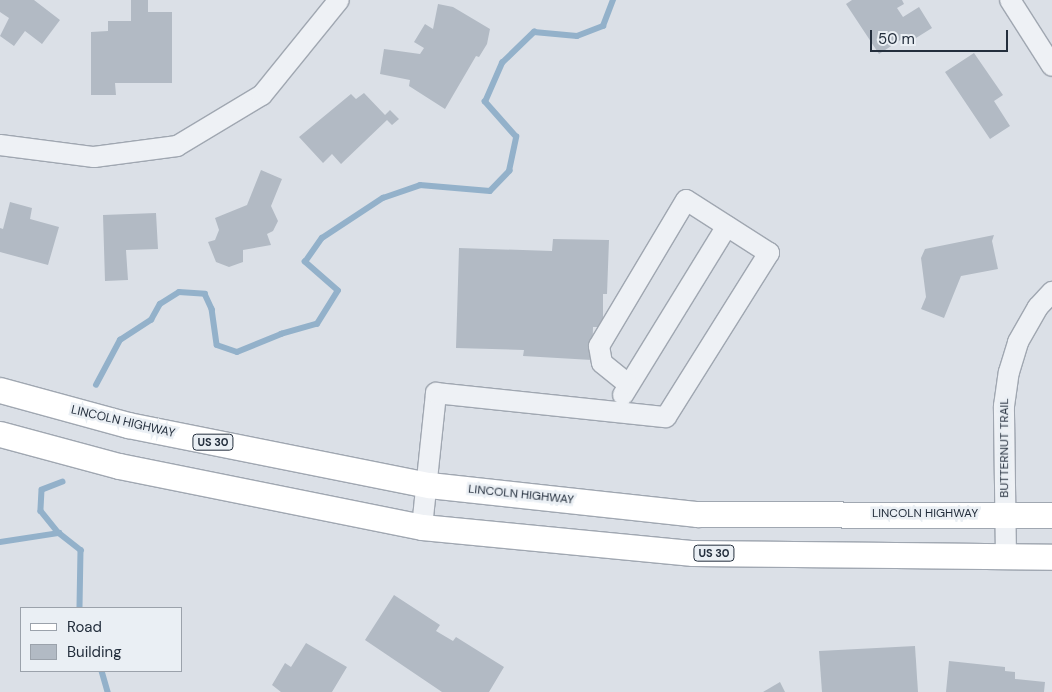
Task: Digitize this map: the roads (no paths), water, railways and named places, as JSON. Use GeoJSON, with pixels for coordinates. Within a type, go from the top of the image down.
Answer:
{"type":"FeatureCollection","features":[{"type":"Feature","properties":{"kind":"main road","name":"LINCOLN HIGHWAY"},"geometry":{"type":"LineString","coordinates":[[0,390],[128,425],[428,485],[696,514],[1052,515]]}},
{"type":"Feature","properties":{"kind":"main road","name":"US 30"},"geometry":{"type":"LineString","coordinates":[[0,434],[119,466],[422,527],[694,552],[1052,557]]}},
{"type":"Feature","properties":{"kind":"street"},"geometry":{"type":"LineString","coordinates":[[0,145],[94,156],[177,146],[262,96],[339,0]]}},
{"type":"Feature","properties":{"kind":"street"},"geometry":{"type":"LineString","coordinates":[[1010,0],[1052,66]]}},
{"type":"Feature","properties":{"kind":"street"},"geometry":{"type":"LineString","coordinates":[[422,527],[428,485],[436,393],[666,417],[770,253],[686,200],[599,346],[602,363],[628,384]]}},
{"type":"Feature","properties":{"kind":"street"},"geometry":{"type":"LineString","coordinates":[[614,412],[628,384],[727,226]]}},
{"type":"Feature","properties":{"kind":"street","name":"BUTTERNUT TRAIL"},"geometry":{"type":"LineString","coordinates":[[1006,556],[1004,406],[1008,372],[1018,342],[1038,307],[1052,292]]}},
{"type":"Feature","properties":{"kind":"waterway"},"geometry":{"type":"LineString","coordinates":[[96,385],[120,340],[151,320],[160,304],[179,292],[205,294],[212,309],[217,345],[237,352],[281,334],[317,324],[338,291],[305,262],[322,238],[383,198],[420,185],[490,191],[509,171],[516,137],[485,102],[502,63],[534,32],[577,36],[603,26],[613,0]]}},
{"type":"Feature","properties":{"kind":"waterway"},"geometry":{"type":"LineString","coordinates":[[63,482],[42,490],[41,511],[59,533],[81,550],[80,607]]}},
{"type":"Feature","properties":{"kind":"waterway"},"geometry":{"type":"LineString","coordinates":[[0,542],[59,533]]}},
{"type":"Feature","properties":{"kind":"waterway"},"geometry":{"type":"LineString","coordinates":[[102,672],[108,692]]}}]}
